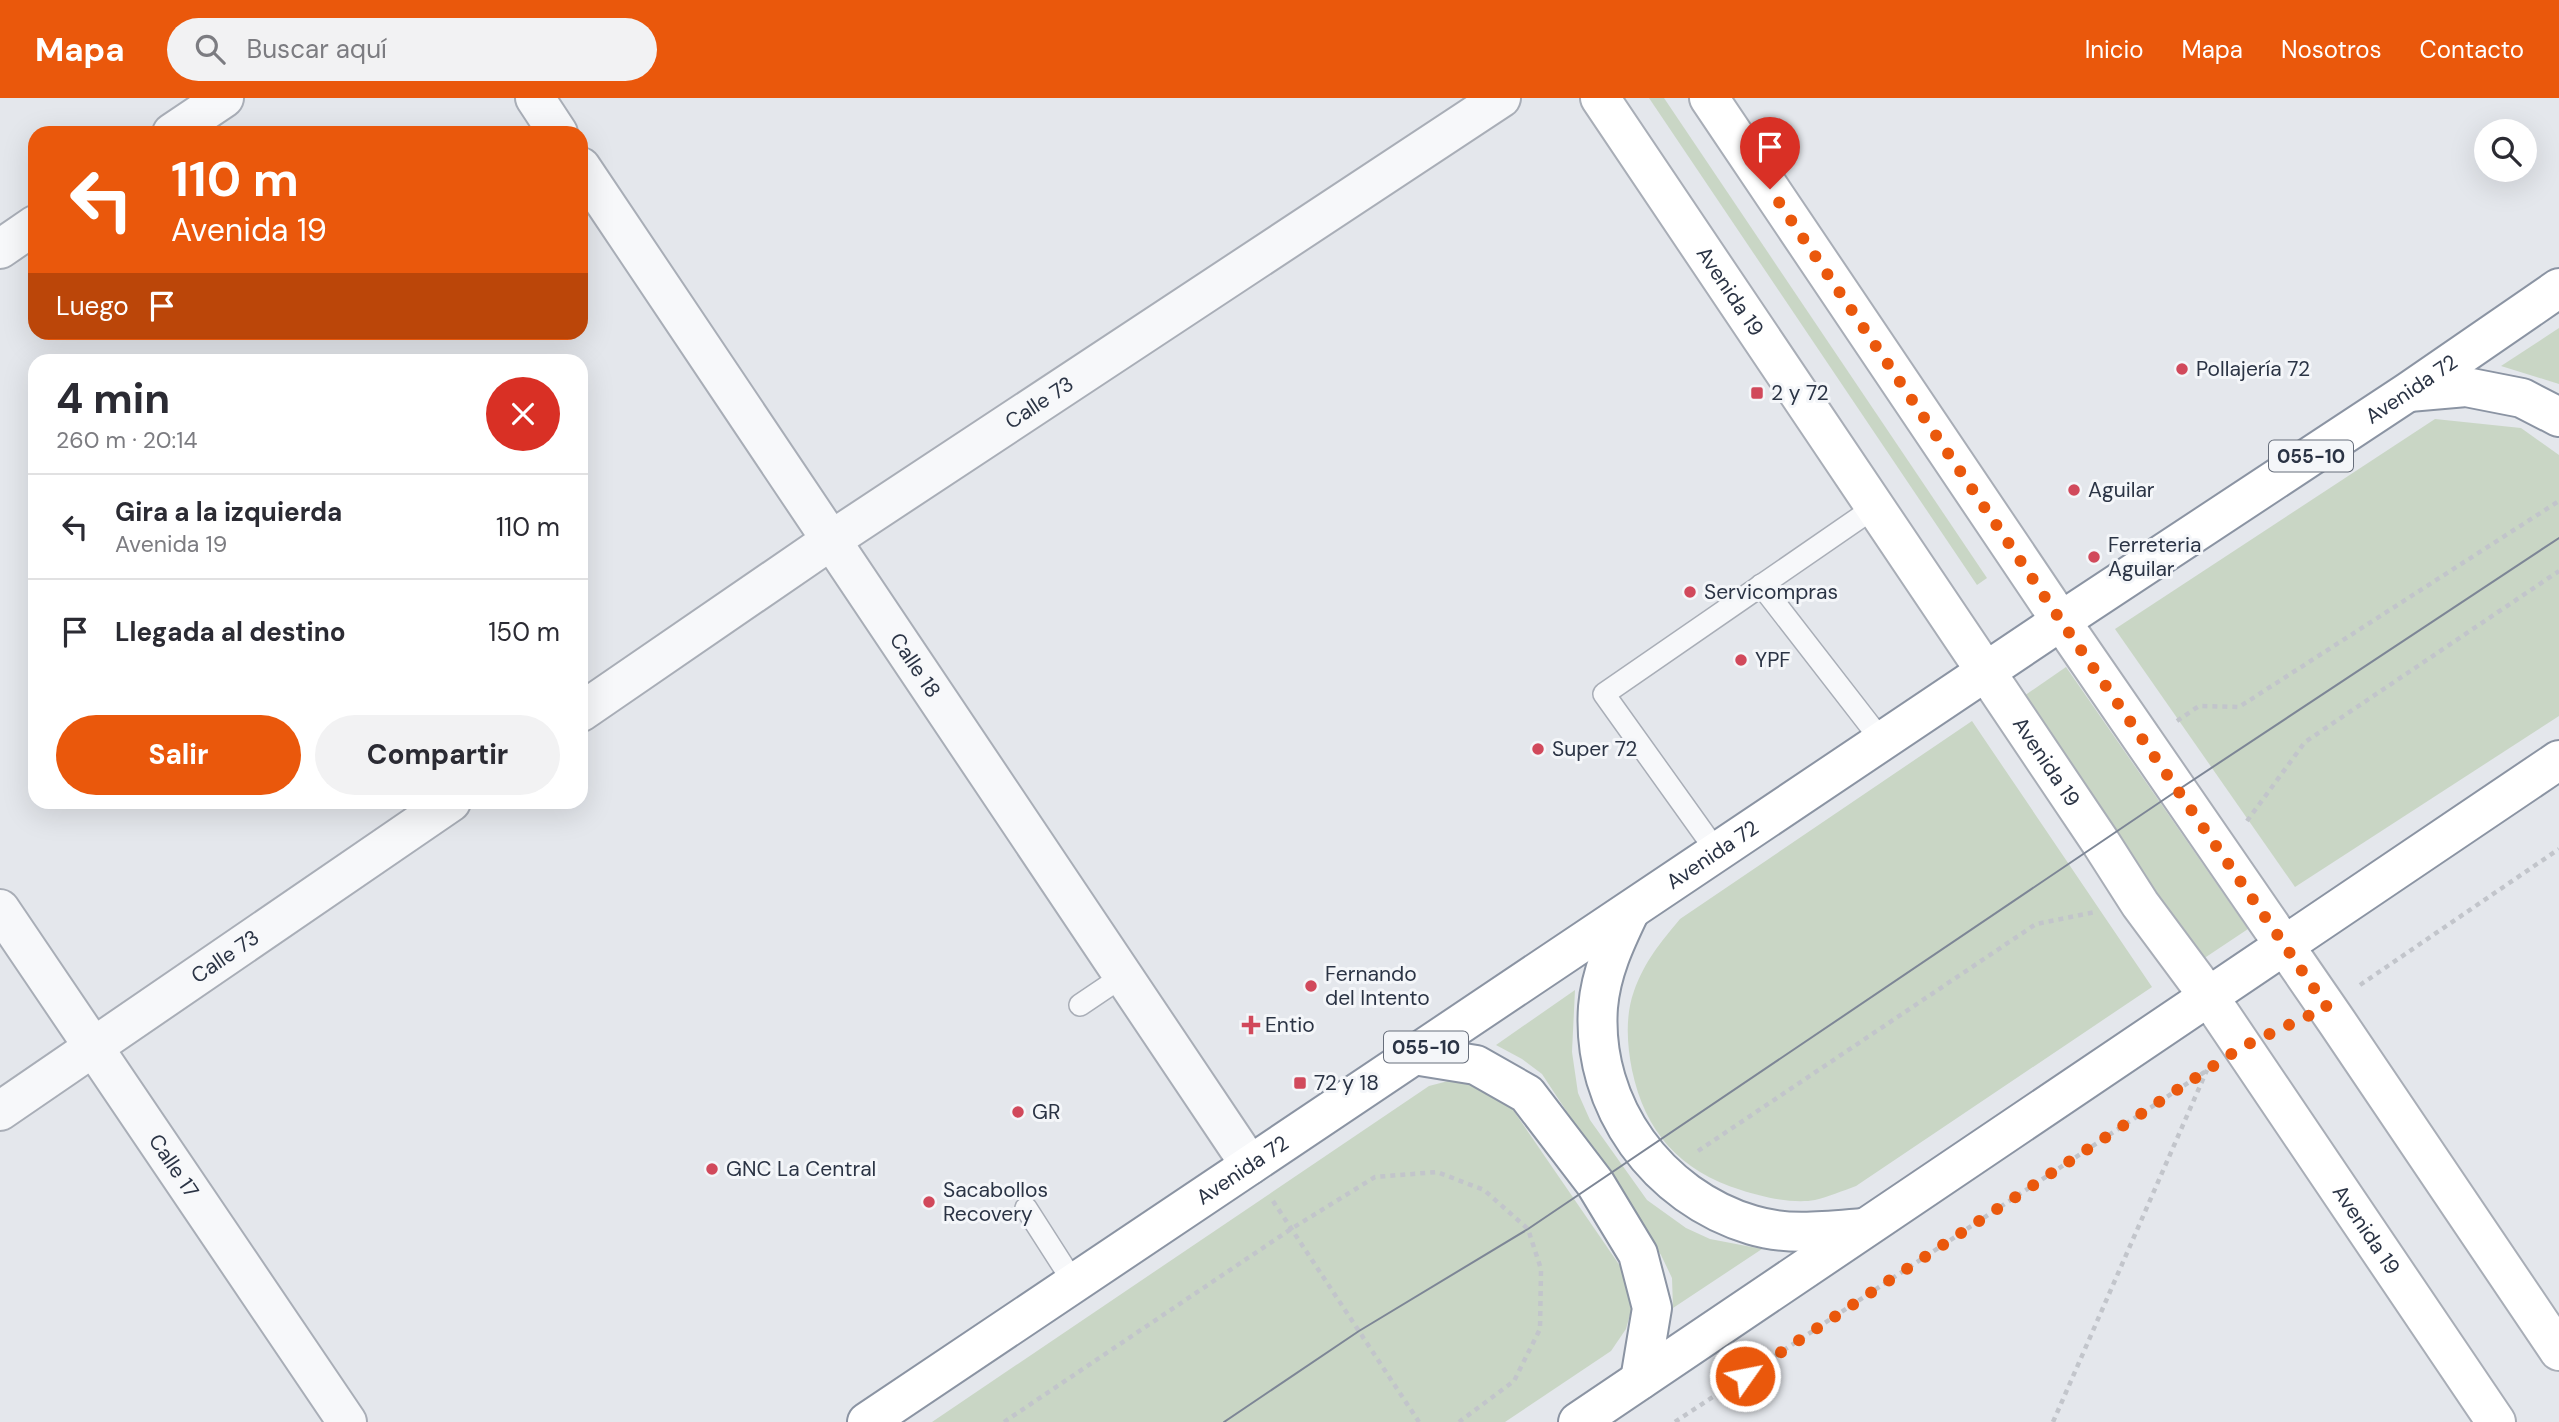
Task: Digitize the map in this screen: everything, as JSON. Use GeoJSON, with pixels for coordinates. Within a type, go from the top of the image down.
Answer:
{"type":"FeatureCollection","features":[{"type":"Feature","properties":{"kind":"main road","name":"Avenida 19"},"geometry":{"type":"LineString","coordinates":[[1600,98],[2140,904],[2208,997],[2496,1422]]}},
{"type":"Feature","properties":{"kind":"main road"},"geometry":{"type":"LineString","coordinates":[[1709,98],[2061,621],[2327,1007],[2559,1351]]}},
{"type":"Feature","properties":{"kind":"main road","name":"Avenida 72"},"geometry":{"type":"LineString","coordinates":[[867,1422],[2061,621],[2408,392],[2559,288]]}},
{"type":"Feature","properties":{"kind":"main road"},"geometry":{"type":"LineString","coordinates":[[2408,392],[2466,387],[2522,398],[2559,417]]}},
{"type":"Feature","properties":{"kind":"main road"},"geometry":{"type":"LineString","coordinates":[[1578,1422],[2559,760]]}},
{"type":"Feature","properties":{"kind":"main road"},"geometry":{"type":"LineString","coordinates":[[1630,911],[1608,957],[1598,1007],[1601,1058],[1616,1107],[1642,1152],[1662,1174],[1705,1206],[1753,1225],[1805,1233],[1865,1228]]}},
{"type":"Feature","properties":{"kind":"main road"},"geometry":{"type":"LineString","coordinates":[[1414,1055],[1476,1065],[1527,1094],[1595,1183],[1638,1254],[1652,1307],[1640,1380]]}},
{"type":"Feature","properties":{"kind":"street"},"geometry":{"type":"LineString","coordinates":[[182,126],[224,98]]}},
{"type":"Feature","properties":{"kind":"street"},"geometry":{"type":"LineString","coordinates":[[535,98],[553,126]]}},
{"type":"Feature","properties":{"kind":"street","name":"Calle 73"},"geometry":{"type":"LineString","coordinates":[[588,707],[830,541],[1501,98]]}},
{"type":"Feature","properties":{"kind":"street","name":"Calle 18"},"geometry":{"type":"LineString","coordinates":[[588,178],[1250,1165]]}},
{"type":"Feature","properties":{"kind":"street"},"geometry":{"type":"LineString","coordinates":[[0,249],[28,230]]}},
{"type":"Feature","properties":{"kind":"street","name":"Calle 73"},"geometry":{"type":"LineString","coordinates":[[0,1111],[441,809]]}},
{"type":"Feature","properties":{"kind":"street","name":"Calle 17"},"geometry":{"type":"LineString","coordinates":[[0,909],[347,1422]]}},
{"type":"Feature","properties":{"kind":"lane"},"geometry":{"type":"LineString","coordinates":[[1717,852],[1604,694],[1875,507]]}},
{"type":"Feature","properties":{"kind":"lane"},"geometry":{"type":"LineString","coordinates":[[1761,585],[1882,741]]}},
{"type":"Feature","properties":{"kind":"lane"},"geometry":{"type":"LineString","coordinates":[[1080,1005],[1123,976]]}},
{"type":"Feature","properties":{"kind":"lane"},"geometry":{"type":"LineString","coordinates":[[1026,1208],[1074,1283]]}},
{"type":"Feature","properties":{"kind":"path"},"geometry":{"type":"LineString","coordinates":[[2145,743],[2199,706],[2239,708],[2559,500]]}},
{"type":"Feature","properties":{"kind":"path"},"geometry":{"type":"LineString","coordinates":[[2327,1007],[2559,849]]}},
{"type":"Feature","properties":{"kind":"path"},"geometry":{"type":"LineString","coordinates":[[1675,1422],[2242,1047]]}},
{"type":"Feature","properties":{"kind":"path"},"geometry":{"type":"LineString","coordinates":[[2053,1422],[2207,1070]]}},
{"type":"Feature","properties":{"kind":"path"},"geometry":{"type":"LineString","coordinates":[[1250,1165],[1419,1422]]}},
{"type":"Feature","properties":{"kind":"path"},"geometry":{"type":"LineString","coordinates":[[1004,1422],[1291,1229],[1374,1177],[1437,1172],[1483,1190],[1528,1229],[1541,1269],[1540,1329],[1514,1381],[1459,1422]]}},
{"type":"Feature","properties":{"kind":"green space"},"geometry":{"type":"Polygon","coordinates":[[[1649,98],[1664,98],[1987,578],[1977,585],[1649,98]]]}},
{"type":"Feature","properties":{"kind":"green space"},"geometry":{"type":"Polygon","coordinates":[[[2559,328],[2559,384],[2501,366],[2559,328]]]}},
{"type":"Feature","properties":{"kind":"green space"},"geometry":{"type":"Polygon","coordinates":[[[2435,419],[2521,428],[2559,455],[2559,716],[2295,887],[2115,629],[2435,419]]]}},
{"type":"Feature","properties":{"kind":"green space"},"geometry":{"type":"Polygon","coordinates":[[[2066,667],[2248,929],[2203,959],[2021,698],[2066,667]]]}},
{"type":"Feature","properties":{"kind":"green space"},"geometry":{"type":"Polygon","coordinates":[[[1972,721],[2152,987],[1856,1186],[1815,1200],[1787,1200],[1741,1190],[1700,1172],[1668,1146],[1656,1130],[1638,1092],[1632,1070],[1628,1041],[1629,1010],[1638,980],[1648,961],[1680,919],[1972,721]]]}},
{"type":"Feature","properties":{"kind":"green space"},"geometry":{"type":"Polygon","coordinates":[[[1575,990],[1572,1052],[1578,1093],[1590,1120],[1647,1200],[1686,1228],[1710,1239],[1762,1249],[1673,1308],[1672,1278],[1661,1255],[1542,1074],[1496,1045],[1575,990]]]}},
{"type":"Feature","properties":{"kind":"green space"},"geometry":{"type":"Polygon","coordinates":[[[1452,1080],[1488,1087],[1509,1104],[1629,1279],[1633,1304],[1626,1329],[1611,1351],[1505,1422],[932,1422],[1429,1086],[1452,1080]]]}},
{"type":"Feature","properties":{"kind":"tram line"},"geometry":{"type":"LineString","coordinates":[[1224,1422],[1359,1331],[1528,1229],[2178,790],[2559,538]]}},
{"type":"Feature","properties":{"kind":"place","name":"Pollajería 72"},"geometry":{"type":"Point","coordinates":[2182,369]}},
{"type":"Feature","properties":{"kind":"place","name":"2 y 72"},"geometry":{"type":"Point","coordinates":[1757,393]}},
{"type":"Feature","properties":{"kind":"place","name":"Aguilar"},"geometry":{"type":"Point","coordinates":[2074,490]}},
{"type":"Feature","properties":{"kind":"place","name":"Ferreteria Aguilar"},"geometry":{"type":"Point","coordinates":[2094,557]}},
{"type":"Feature","properties":{"kind":"place","name":"Servicompras"},"geometry":{"type":"Point","coordinates":[1690,592]}},
{"type":"Feature","properties":{"kind":"place","name":"YPF"},"geometry":{"type":"Point","coordinates":[1741,660]}},
{"type":"Feature","properties":{"kind":"place","name":"Super 72"},"geometry":{"type":"Point","coordinates":[1538,749]}},
{"type":"Feature","properties":{"kind":"place","name":"Fernando del Intento"},"geometry":{"type":"Point","coordinates":[1311,986]}},
{"type":"Feature","properties":{"kind":"place","name":"Entio"},"geometry":{"type":"Point","coordinates":[1251,1025]}},
{"type":"Feature","properties":{"kind":"place","name":"72 y 18"},"geometry":{"type":"Point","coordinates":[1300,1083]}},
{"type":"Feature","properties":{"kind":"place","name":"GR"},"geometry":{"type":"Point","coordinates":[1018,1112]}},
{"type":"Feature","properties":{"kind":"place","name":"GNC La Central"},"geometry":{"type":"Point","coordinates":[712,1169]}},
{"type":"Feature","properties":{"kind":"place","name":"Sacabollos Recovery"},"geometry":{"type":"Point","coordinates":[929,1202]}},
{"type":"Feature","properties":{"kind":"route"},"geometry":{"type":"LineString","coordinates":[[1745,1376],[2242,1047],[2327,1007],[2061,621],[1770,189]]}}]}
